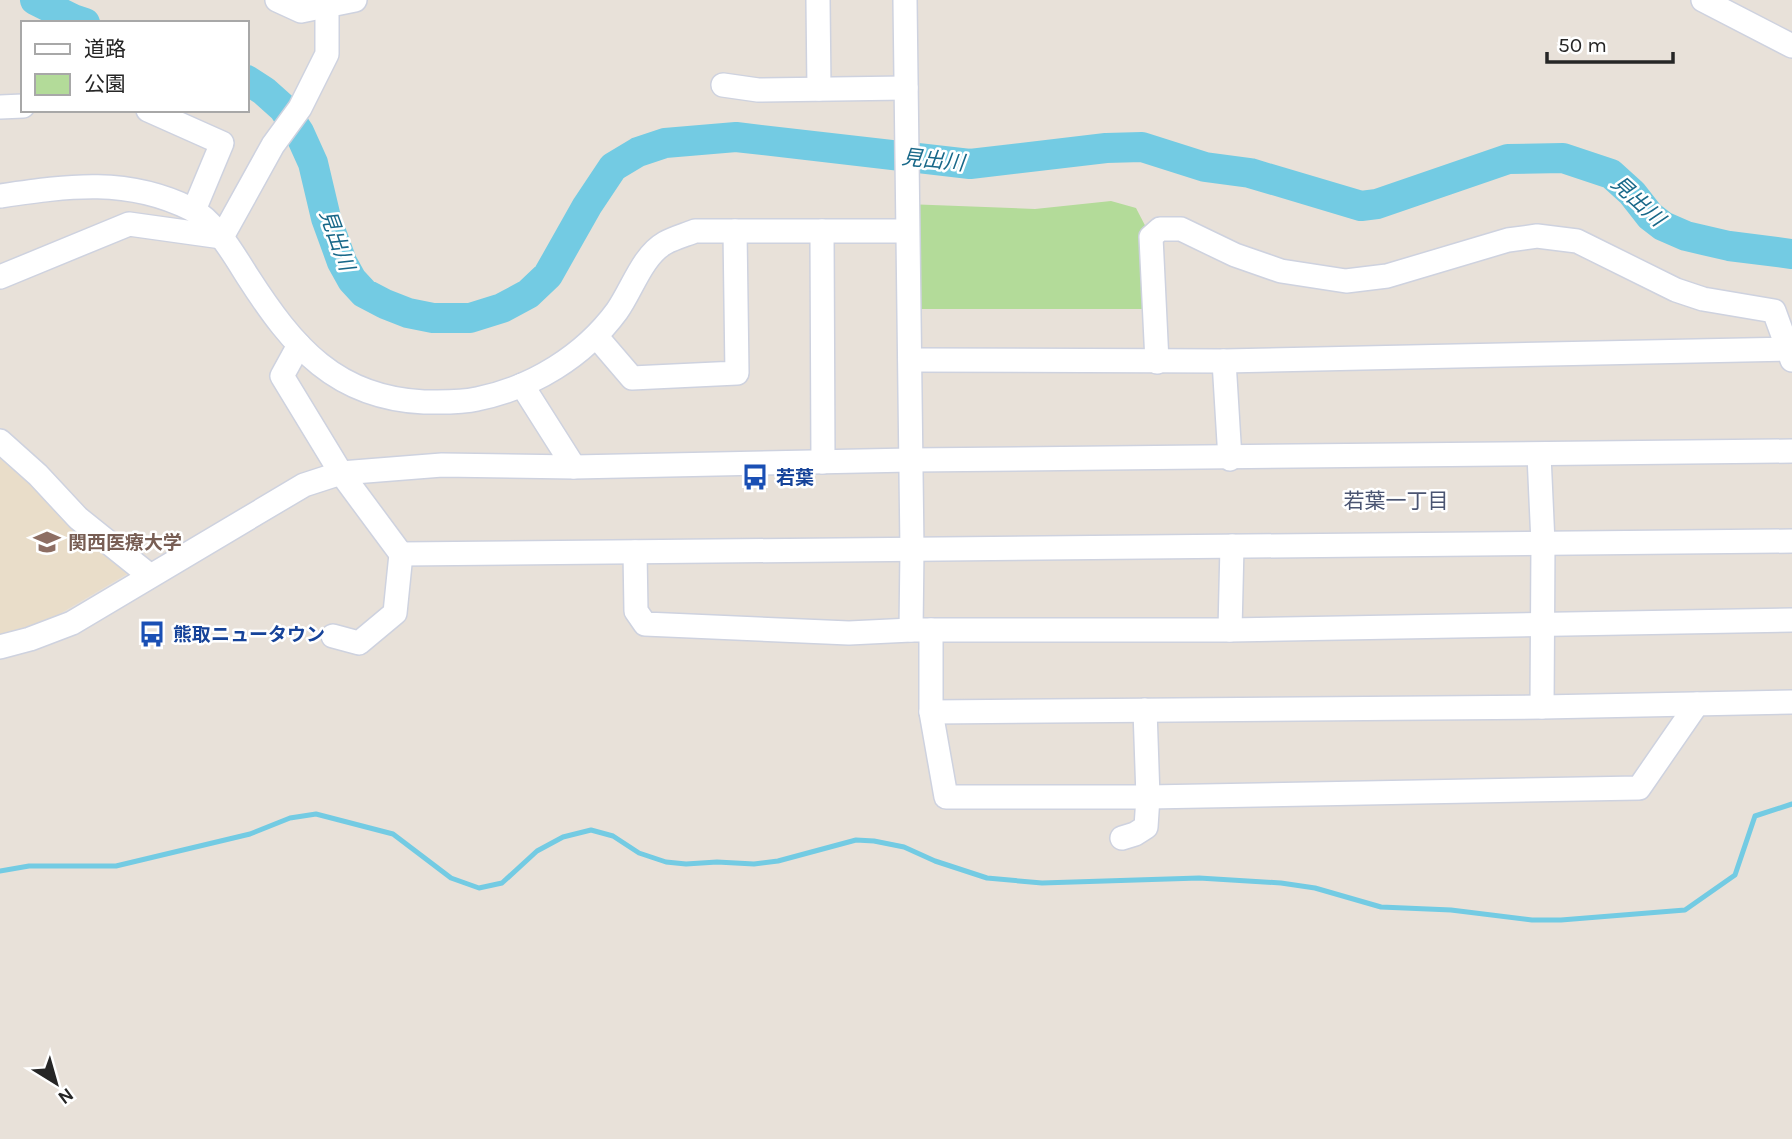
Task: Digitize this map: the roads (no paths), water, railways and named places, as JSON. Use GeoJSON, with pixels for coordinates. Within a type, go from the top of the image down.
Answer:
{"type":"FeatureCollection","features":[{"type":"Feature","properties":{"kind":"street"},"geometry":{"type":"LineString","coordinates":[[277,0],[301,11],[355,0]]}},
{"type":"Feature","properties":{"kind":"street"},"geometry":{"type":"LineString","coordinates":[[818,0],[819,89]]}},
{"type":"Feature","properties":{"kind":"street"},"geometry":{"type":"LineString","coordinates":[[905,0],[912,550],[930,712],[946,797],[1148,797],[1639,788],[1697,704]]}},
{"type":"Feature","properties":{"kind":"street"},"geometry":{"type":"LineString","coordinates":[[1703,0],[1792,46]]}},
{"type":"Feature","properties":{"kind":"street"},"geometry":{"type":"LineString","coordinates":[[222,237],[273,145],[300,108],[327,54],[327,7]]}},
{"type":"Feature","properties":{"kind":"street"},"geometry":{"type":"LineString","coordinates":[[723,85],[758,90],[906,88]]}},
{"type":"Feature","properties":{"kind":"street"},"geometry":{"type":"LineString","coordinates":[[0,107],[21,106]]}},
{"type":"Feature","properties":{"kind":"street"},"geometry":{"type":"LineString","coordinates":[[152,112],[222,143],[194,210]]}},
{"type":"Feature","properties":{"kind":"street"},"geometry":{"type":"LineString","coordinates":[[0,196],[68,186],[139,189],[194,210],[222,237],[286,331],[319,364],[352,387],[398,401],[477,399],[522,385],[554,369],[596,337],[618,310],[650,257],[664,243],[695,231],[906,231]]}},
{"type":"Feature","properties":{"kind":"street"},"geometry":{"type":"LineString","coordinates":[[0,277],[129,224],[222,237]]}},
{"type":"Feature","properties":{"kind":"street"},"geometry":{"type":"LineString","coordinates":[[910,360],[1157,362],[1224,362],[1790,354],[1774,311],[1703,299],[1676,290],[1577,241],[1537,236],[1507,240],[1387,276],[1346,281],[1281,271],[1236,255],[1181,229],[1160,229],[1150,237],[1157,362]]}},
{"type":"Feature","properties":{"kind":"street"},"geometry":{"type":"LineString","coordinates":[[596,337],[632,378],[737,373],[734,231]]}},
{"type":"Feature","properties":{"kind":"street"},"geometry":{"type":"LineString","coordinates":[[822,231],[823,462]]}},
{"type":"Feature","properties":{"kind":"street"},"geometry":{"type":"LineString","coordinates":[[299,345],[282,376],[341,473],[401,554],[396,613],[359,643],[333,636]]}},
{"type":"Feature","properties":{"kind":"street"},"geometry":{"type":"LineString","coordinates":[[1224,362],[1230,458]]}},
{"type":"Feature","properties":{"kind":"street"},"geometry":{"type":"LineString","coordinates":[[522,385],[574,467]]}},
{"type":"Feature","properties":{"kind":"street"},"geometry":{"type":"LineString","coordinates":[[0,441],[38,475],[78,518],[149,576]]}},
{"type":"Feature","properties":{"kind":"street"},"geometry":{"type":"LineString","coordinates":[[0,647],[72,623],[304,485],[341,473],[442,465],[574,467],[911,460],[1792,451]]}},
{"type":"Feature","properties":{"kind":"street"},"geometry":{"type":"LineString","coordinates":[[1538,455],[1543,543],[1542,707]]}},
{"type":"Feature","properties":{"kind":"street"},"geometry":{"type":"LineString","coordinates":[[401,554],[1792,541]]}},
{"type":"Feature","properties":{"kind":"street"},"geometry":{"type":"LineString","coordinates":[[1230,630],[1231,546]]}},
{"type":"Feature","properties":{"kind":"street"},"geometry":{"type":"LineString","coordinates":[[635,552],[636,611],[645,624],[849,633],[921,630],[1230,630],[1792,620]]}},
{"type":"Feature","properties":{"kind":"street"},"geometry":{"type":"LineString","coordinates":[[930,712],[1792,702]]}},
{"type":"Feature","properties":{"kind":"street"},"geometry":{"type":"LineString","coordinates":[[1122,838],[1146,827],[1148,797],[1145,710]]}},
{"type":"Feature","properties":{"kind":"waterway","name":"見出川"},"geometry":{"type":"LineString","coordinates":[[35,0],[79,21]]}},
{"type":"Feature","properties":{"kind":"waterway","name":"見出川"},"geometry":{"type":"LineString","coordinates":[[248,81],[283,108],[299,132],[313,163],[326,218],[342,262],[352,280],[364,293],[385,304],[408,313],[433,318],[470,318],[502,308],[528,294],[548,275],[587,206],[613,167],[638,152],[665,143],[736,137],[970,164],[1106,148],[1142,147],[1205,167],[1250,173],[1361,206],[1377,204],[1508,159],[1563,158],[1611,174],[1632,193],[1650,216],[1663,226],[1686,236],[1729,246],[1792,254]]}},
{"type":"Feature","properties":{"kind":"waterway"},"geometry":{"type":"LineString","coordinates":[[0,871],[29,866],[116,866],[250,834],[290,818],[316,814],[393,834],[451,878],[479,888],[502,883],[537,851],[563,837],[591,830],[613,836],[639,853],[666,862],[686,864],[754,864],[778,861],[856,840],[874,841],[904,847],[935,861],[987,878],[1042,883],[1199,878],[1281,883],[1315,888],[1381,907],[1561,920],[1685,910],[1735,875],[1755,816],[1792,804]]}},
{"type":"Feature","properties":{"kind":"place","name":"若葉"},"geometry":{"type":"Point","coordinates":[755,477]}},
{"type":"Feature","properties":{"kind":"place","name":"関西医療大学"},"geometry":{"type":"Point","coordinates":[47,542]}},
{"type":"Feature","properties":{"kind":"place","name":"熊取ニュータウン"},"geometry":{"type":"Point","coordinates":[152,634]}},
{"type":"Feature","properties":{"kind":"district","name":"若葉一丁目"},"geometry":{"type":"Point","coordinates":[1396,501]}}]}
